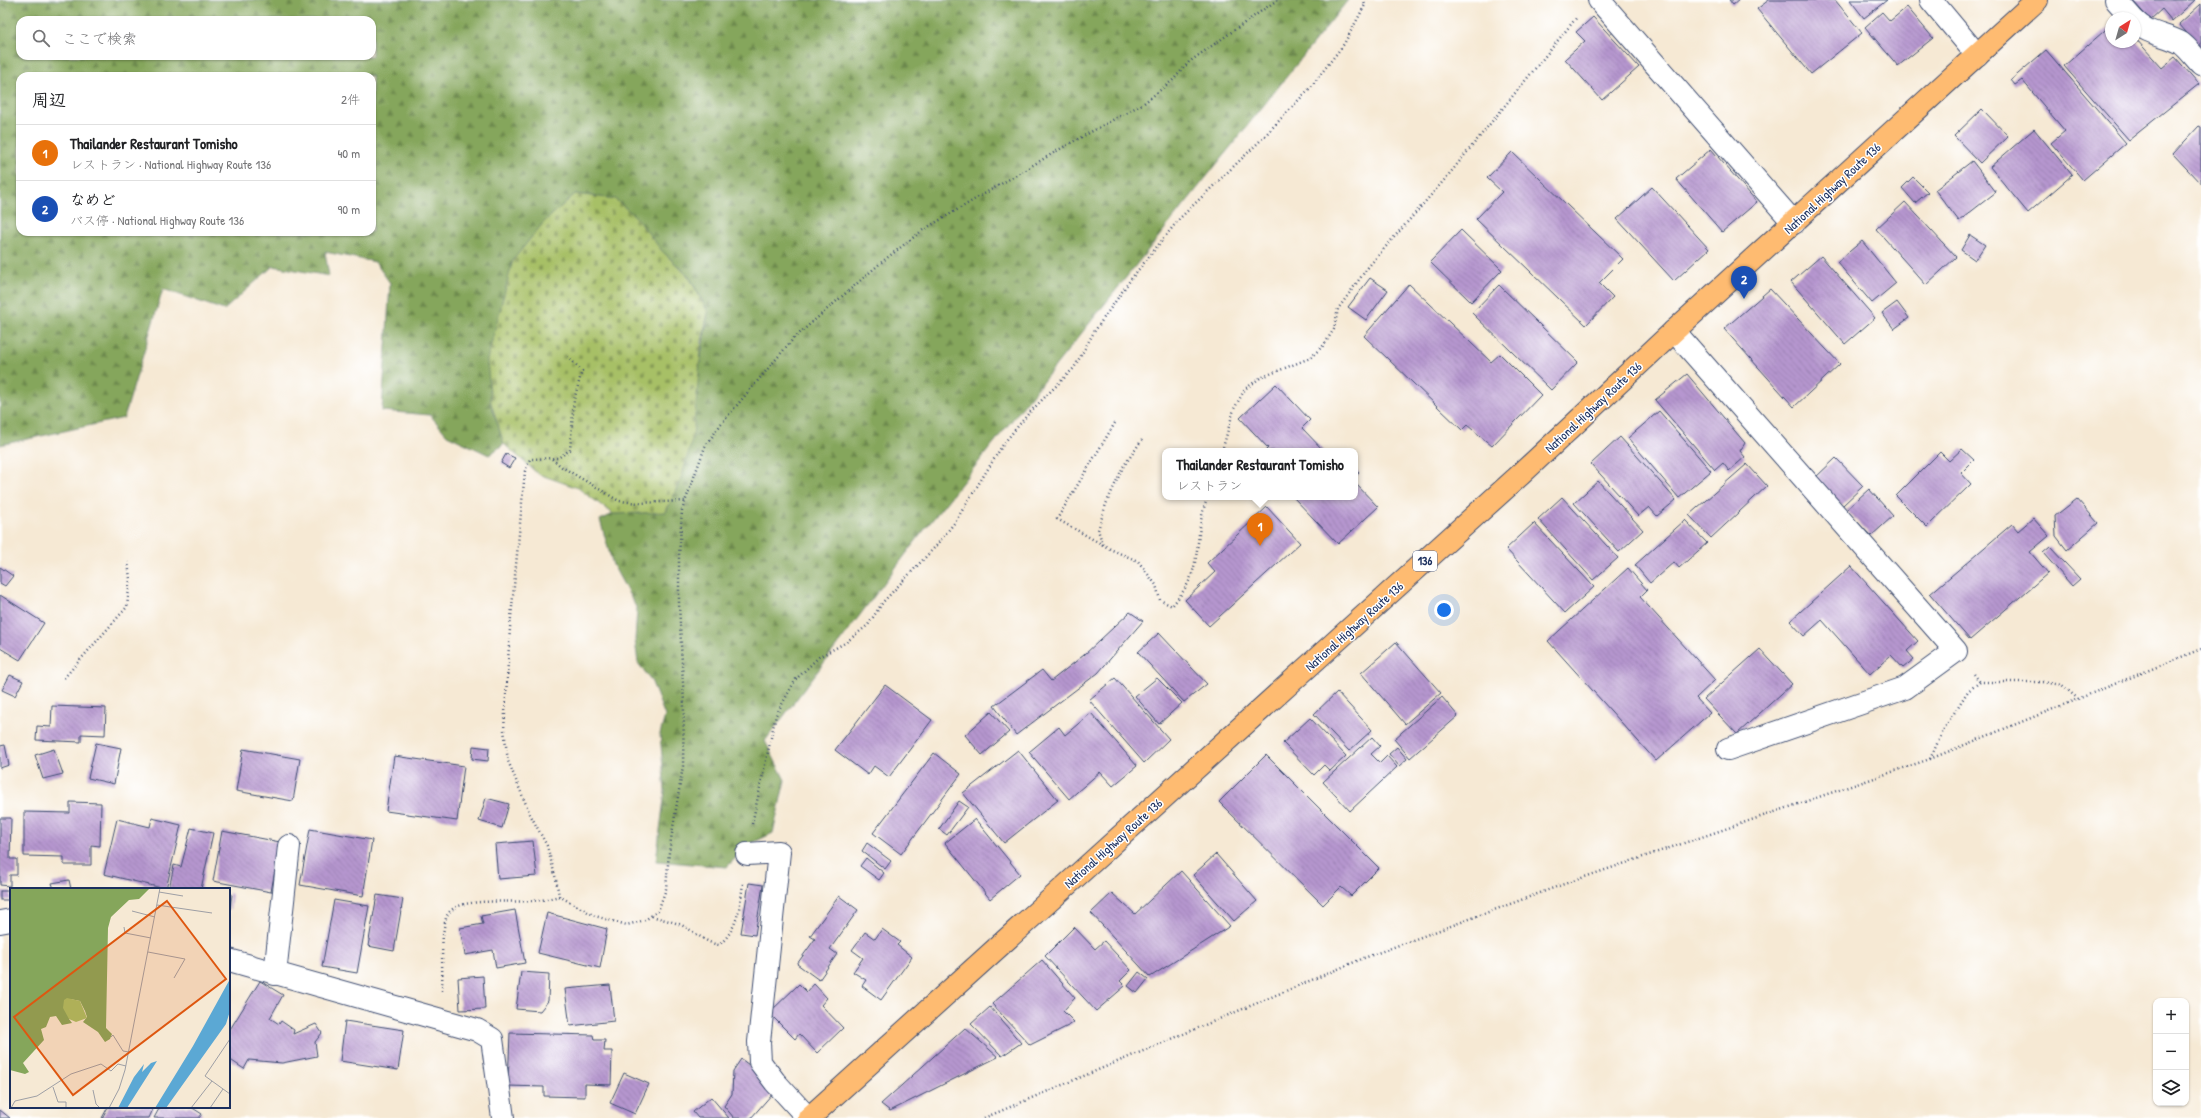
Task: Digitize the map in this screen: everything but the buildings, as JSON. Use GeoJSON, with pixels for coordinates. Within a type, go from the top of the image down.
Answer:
{"type":"FeatureCollection","features":[{"type":"Feature","properties":{"kind":"highway","name":"National Highway Route 136"},"geometry":{"type":"LineString","coordinates":[[808,1118],[1520,475],[1674,331],[2037,0]]}},
{"type":"Feature","properties":{"kind":"street"},"geometry":{"type":"LineString","coordinates":[[1600,0],[1794,223]]}},
{"type":"Feature","properties":{"kind":"street"},"geometry":{"type":"LineString","coordinates":[[1931,0],[1977,55]]}},
{"type":"Feature","properties":{"kind":"street"},"geometry":{"type":"LineString","coordinates":[[2116,0],[2127,12]]}},
{"type":"Feature","properties":{"kind":"street"},"geometry":{"type":"LineString","coordinates":[[2141,27],[2181,43],[2201,64]]}},
{"type":"Feature","properties":{"kind":"street"},"geometry":{"type":"LineString","coordinates":[[1674,331],[1956,651],[1905,688],[1728,749]]}},
{"type":"Feature","properties":{"kind":"street"},"geometry":{"type":"LineString","coordinates":[[275,974],[289,846]]}},
{"type":"Feature","properties":{"kind":"street"},"geometry":{"type":"LineString","coordinates":[[747,854],[779,852],[759,1042],[760,1062],[775,1082],[808,1118]]}},
{"type":"Feature","properties":{"kind":"street"},"geometry":{"type":"LineString","coordinates":[[0,922],[10,920]]}},
{"type":"Feature","properties":{"kind":"street"},"geometry":{"type":"LineString","coordinates":[[230,960],[477,1030],[492,1040],[503,1118]]}},
{"type":"Feature","properties":{"kind":"path"},"geometry":{"type":"LineString","coordinates":[[440,1020],[443,937],[446,916],[453,909],[465,904],[530,901],[559,896],[595,916],[627,925],[645,920],[658,911],[666,889],[669,852],[683,766],[684,704],[679,604],[679,556],[682,510],[705,447],[762,374],[794,338],[883,261],[923,230],[1067,145],[1144,103],[1173,80],[1189,62],[1277,0]]}},
{"type":"Feature","properties":{"kind":"path"},"geometry":{"type":"LineString","coordinates":[[1364,0],[1365,4]]}},
{"type":"Feature","properties":{"kind":"path"},"geometry":{"type":"LineString","coordinates":[[651,916],[680,924],[708,942],[719,945],[726,939],[734,926],[740,907],[747,854],[776,715],[796,679],[819,657],[845,643],[868,625],[883,602],[941,540],[955,522],[1004,443],[1030,413],[1074,368],[1094,332],[1131,278],[1180,218],[1258,143],[1310,88],[1344,44],[1368,0]]}},
{"type":"Feature","properties":{"kind":"path"},"geometry":{"type":"LineString","coordinates":[[1223,448],[1234,409],[1245,389],[1260,378],[1310,358],[1324,345],[1334,329],[1338,309],[1369,266],[1446,178],[1579,15]]}},
{"type":"Feature","properties":{"kind":"path"},"geometry":{"type":"LineString","coordinates":[[559,896],[547,846],[530,814],[508,762],[504,730],[510,628],[525,472],[530,459],[536,457],[552,459],[558,458],[570,450],[574,400],[582,371],[568,357]]}},
{"type":"Feature","properties":{"kind":"path"},"geometry":{"type":"LineString","coordinates":[[1114,423],[1057,519],[1103,545],[1138,560],[1156,585],[1160,600],[1172,606],[1182,593],[1191,574],[1203,508],[1207,500]]}},
{"type":"Feature","properties":{"kind":"path"},"geometry":{"type":"LineString","coordinates":[[1103,545],[1098,530],[1106,504],[1123,467],[1142,440]]}},
{"type":"Feature","properties":{"kind":"path"},"geometry":{"type":"LineString","coordinates":[[552,459],[562,467],[619,501],[638,503],[685,502]]}},
{"type":"Feature","properties":{"kind":"path"},"geometry":{"type":"LineString","coordinates":[[64,678],[127,607],[130,579],[128,562]]}},
{"type":"Feature","properties":{"kind":"path"},"geometry":{"type":"LineString","coordinates":[[984,1118],[1364,958],[1567,883],[1930,759],[2201,649]]}},
{"type":"Feature","properties":{"kind":"path"},"geometry":{"type":"LineString","coordinates":[[1930,759],[1944,729],[1968,691],[1980,682],[2042,682],[2062,685],[2078,699]]}},
{"type":"Feature","properties":{"kind":"green space"},"geometry":{"type":"Polygon","coordinates":[[[0,0],[1348,0],[921,534],[765,741],[785,780],[773,833],[748,845],[727,867],[656,861],[665,791],[660,734],[665,716],[651,680],[638,663],[635,640],[637,609],[613,565],[600,520],[613,514],[666,512],[682,476],[708,312],[689,276],[662,251],[636,217],[615,199],[575,194],[544,222],[513,260],[491,403],[504,444],[489,455],[447,435],[430,415],[382,411],[390,283],[375,262],[325,252],[329,276],[273,266],[224,310],[163,289],[124,418],[0,445],[0,0]]]}},
{"type":"Feature","properties":{"kind":"green space"},"geometry":{"type":"Polygon","coordinates":[[[575,194],[615,199],[636,217],[662,251],[689,277],[708,312],[702,341],[693,436],[682,476],[666,512],[613,514],[578,488],[538,474],[504,444],[491,403],[487,360],[513,260],[544,222],[575,194]]]}},
{"type":"Feature","properties":{"kind":"place","name":"なめど"},"geometry":{"type":"Point","coordinates":[1744,299]}},
{"type":"Feature","properties":{"kind":"place","name":"Thailander Restaurant Tomisho"},"geometry":{"type":"Point","coordinates":[1260,546]}}]}
